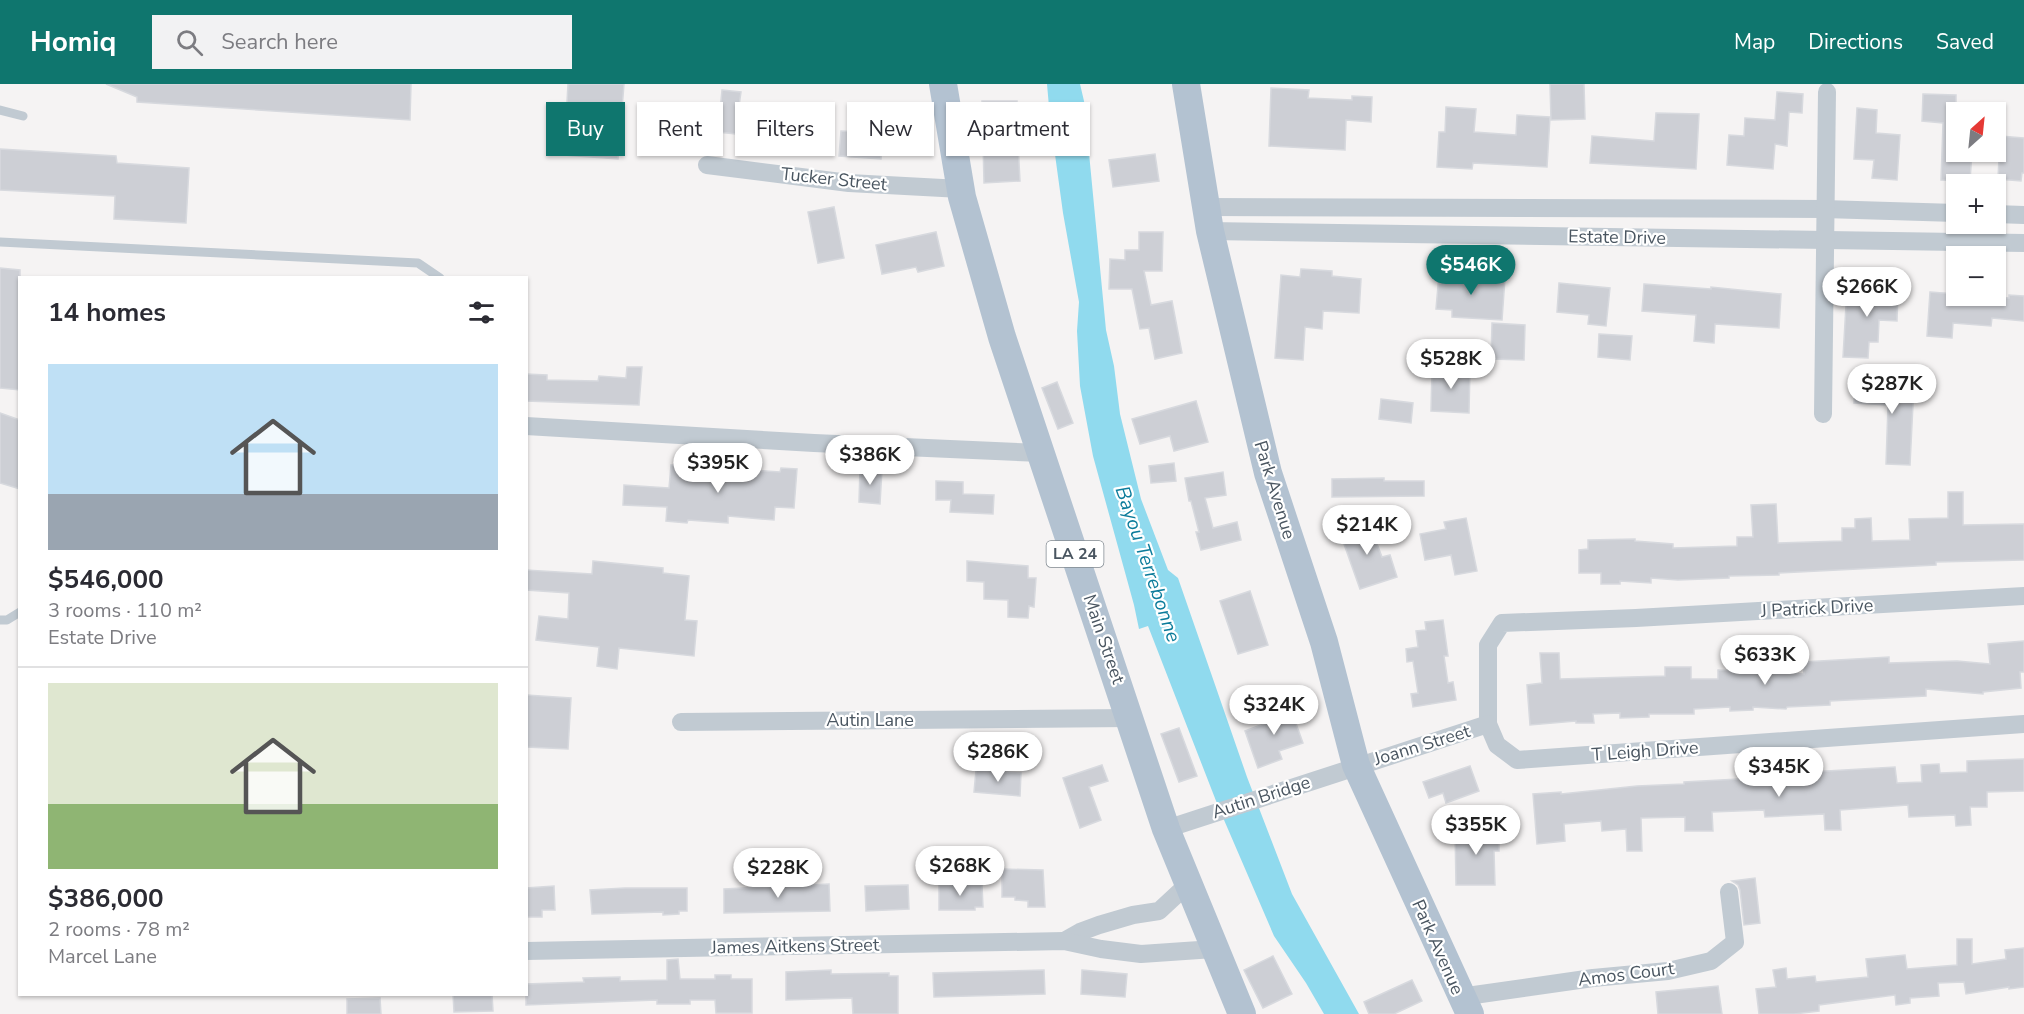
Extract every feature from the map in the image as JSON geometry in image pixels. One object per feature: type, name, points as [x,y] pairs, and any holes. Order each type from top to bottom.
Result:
[{"type":"main road","name":"Main Street","points":[[943,84],[961,189],[1002,337],[1166,829],[1187,885],[1242,1014]]},
{"type":"main road","name":"Park Avenue","points":[[1186,84],[1208,219],[1268,473],[1324,642],[1356,765],[1465,1005]]},
{"type":"street","points":[[1822,414],[1827,92]]},
{"type":"street","name":"Tucker Street","points":[[707,165],[849,183],[961,189]]},
{"type":"street","name":"Estate Drive","points":[[1208,219],[1824,209],[1946,213]]},
{"type":"street","points":[[2006,214],[2024,215]]},
{"type":"street","name":"Estate Drive","points":[[1208,219],[1826,240],[2024,243]]},
{"type":"street","points":[[528,426],[813,443],[1041,453]]},
{"type":"street","name":"J Patrick Drive","points":[[1488,724],[1488,645],[1502,623],[2024,596]]},
{"type":"street","name":"Autin Lane","points":[[681,722],[1130,718]]},
{"type":"street","name":"Joann Street","points":[[1356,765],[1488,724]]},
{"type":"street","name":"T Leigh Drive","points":[[1488,724],[1497,745],[1517,760],[2024,724]]},
{"type":"street","name":"Autin Bridge","points":[[1166,829],[1356,765]]},
{"type":"street","name":"James Aitkens Street","points":[[1064,942],[1080,932],[1099,925],[1133,915],[1159,911],[1187,885]]},
{"type":"street","name":"Amos Court","points":[[1465,1005],[1593,978],[1668,971],[1711,960],[1736,942],[1729,892]]},
{"type":"street","name":"James Aitkens Street","points":[[528,951],[1064,942],[1141,954],[1214,948]]},
{"type":"lane","points":[[0,110],[23,116]]},
{"type":"lane","points":[[0,242],[418,263],[437,276]]},
{"type":"lane","points":[[0,620],[7,620],[18,613]]},
{"type":"water","points":[[1047,84],[1080,84],[1084,102],[1049,102]]},
{"type":"water","name":"Bayou Terrebonne","points":[[1055,156],[1089,156],[1106,330],[1114,366],[1120,414],[1141,499],[1168,570],[1178,578],[1247,777],[1292,894],[1359,1014],[1324,1014],[1274,936],[1218,806],[1148,626],[1139,629],[1093,456],[1080,386],[1077,331],[1079,302]]},
{"type":"building","points":[[106,84],[411,84],[410,120],[137,102],[137,97]]},
{"type":"building","points":[[568,84],[624,84],[623,102],[567,102]]},
{"type":"building","points":[[1550,84],[1584,84],[1585,119],[1551,120]]},
{"type":"building","points":[[1271,88],[1309,90],[1308,98],[1352,100],[1352,96],[1372,97],[1371,122],[1346,120],[1345,150],[1269,146]]},
{"type":"building","points":[[722,90],[741,92],[740,102],[735,102],[735,134],[723,133],[723,102],[721,102]]},
{"type":"building","points":[[1777,92],[1803,94],[1802,113],[1789,112],[1787,146],[1775,144],[1773,169],[1727,165],[1729,135],[1744,136],[1745,118],[1775,120]]},
{"type":"building","points":[[1923,94],[1956,95],[1956,102],[1946,102],[1946,162],[1971,162],[1970,174],[1946,174],[1946,180],[1941,180],[1943,123],[1922,121]]},
{"type":"building","points":[[982,101],[1017,101],[1017,102]]},
{"type":"building","points":[[1446,107],[1476,109],[1474,132],[1516,135],[1517,115],[1550,117],[1547,167],[1473,163],[1472,169],[1437,167],[1439,132],[1445,132]]},
{"type":"building","points":[[1857,108],[1877,110],[1876,133],[1900,135],[1897,180],[1872,178],[1874,160],[1854,159]]},
{"type":"building","points":[[1656,113],[1699,114],[1696,169],[1590,163],[1592,136],[1654,141]]},
{"type":"building","points":[[841,131],[847,131],[847,156],[881,156],[881,159],[839,156]]},
{"type":"building","points":[[2006,136],[2024,138],[2024,173],[2022,173],[2021,181],[2006,180],[2006,174],[1998,174],[1999,162],[2006,162]]},
{"type":"building","points":[[0,149],[116,156],[117,163],[189,168],[186,223],[114,219],[115,196],[0,190]]},
{"type":"building","points":[[1155,154],[1159,181],[1113,187],[1109,160]]},
{"type":"building","points":[[578,156],[618,156],[618,159]]},
{"type":"building","points":[[983,156],[1019,156],[1020,181],[984,183]]},
{"type":"building","points":[[834,207],[844,258],[818,263],[808,212]]},
{"type":"building","points":[[936,232],[944,266],[918,272],[916,267],[882,274],[876,245]]},
{"type":"building","points":[[1139,232],[1163,232],[1162,271],[1144,271],[1151,305],[1172,301],[1182,353],[1155,359],[1149,328],[1140,329],[1132,289],[1109,289],[1110,259],[1125,260],[1125,250],[1139,250]]},
{"type":"building","points":[[0,268],[20,270],[20,276],[18,276],[18,390],[0,388]]},
{"type":"building","points":[[1301,269],[1332,271],[1332,276],[1361,279],[1359,313],[1323,311],[1322,329],[1305,327],[1303,360],[1275,358],[1281,275],[1300,277]]},
{"type":"building","points":[[1439,274],[1505,278],[1502,320],[1452,317],[1452,310],[1436,309]]},
{"type":"building","points":[[1559,283],[1610,288],[1606,326],[1588,324],[1589,315],[1557,312]]},
{"type":"building","points":[[1644,284],[1711,289],[1711,287],[1781,294],[1779,328],[1715,324],[1714,343],[1694,341],[1696,315],[1642,311]]},
{"type":"building","points":[[1847,288],[1898,291],[1897,321],[1879,320],[1878,342],[1869,342],[1868,358],[1843,357]]},
{"type":"building","points":[[1930,292],[1946,293],[1946,306],[2006,306],[2006,298],[2009,298],[2009,295],[2024,296],[2024,321],[1992,318],[1991,326],[1953,323],[1952,338],[1927,336]]},
{"type":"building","points":[[1492,323],[1525,325],[1524,360],[1491,359]]},
{"type":"building","points":[[1599,334],[1632,336],[1630,360],[1598,357]]},
{"type":"building","points":[[627,367],[642,367],[639,405],[528,401],[528,374],[547,375],[547,380],[598,381],[599,376],[626,378]]},
{"type":"building","points":[[1432,368],[1470,369],[1469,413],[1431,411]]},
{"type":"building","points":[[1855,381],[1914,384],[1910,465],[1886,464],[1888,405],[1854,403]]},
{"type":"building","points":[[1057,382],[1073,423],[1058,429],[1042,388]]},
{"type":"building","points":[[1381,399],[1413,403],[1411,423],[1379,419]]},
{"type":"building","points":[[1196,401],[1208,442],[1174,451],[1170,436],[1140,444],[1132,419]]},
{"type":"building","points":[[0,413],[18,419],[18,488],[0,483]]},
{"type":"building","points":[[1174,463],[1176,481],[1151,483],[1149,466]]},
{"type":"building","points":[[671,465],[780,472],[781,468],[797,469],[794,508],[775,507],[774,520],[728,516],[728,523],[688,520],[687,523],[666,521],[667,507],[623,505],[624,485],[669,488]]},
{"type":"building","points":[[860,468],[882,469],[880,504],[859,502]]},
{"type":"building","points":[[1223,472],[1226,495],[1205,498],[1213,528],[1237,522],[1241,540],[1201,550],[1196,532],[1199,532],[1191,501],[1189,501],[1185,478]]},
{"type":"building","points":[[1384,478],[1384,481],[1424,481],[1424,496],[1332,497],[1332,479]]},
{"type":"building","points":[[936,481],[963,482],[963,494],[994,495],[993,514],[950,512],[951,500],[936,500]]},
{"type":"building","points":[[1948,492],[1963,492],[1963,525],[2024,524],[2024,560],[1936,562],[1936,565],[1729,576],[1729,578],[1678,580],[1651,578],[1651,583],[1620,581],[1620,584],[1601,584],[1601,573],[1579,573],[1579,550],[1588,549],[1588,540],[1635,539],[1635,541],[1673,544],[1673,548],[1737,546],[1737,537],[1753,537],[1751,505],[1776,504],[1778,543],[1842,541],[1842,528],[1855,528],[1855,519],[1871,518],[1872,541],[1910,540],[1909,519],[1948,518]]},
{"type":"building","points":[[1466,518],[1477,571],[1455,575],[1451,555],[1425,560],[1420,534],[1446,529],[1444,522]]},
{"type":"building","points":[[1368,520],[1382,557],[1390,555],[1397,577],[1360,589],[1339,530]]},
{"type":"building","points":[[593,561],[663,568],[663,573],[689,576],[685,620],[697,621],[694,656],[619,648],[617,669],[597,666],[599,647],[536,640],[539,616],[568,619],[569,593],[528,590],[528,570],[592,574]]},
{"type":"building","points":[[967,561],[1028,566],[1028,578],[1036,578],[1034,607],[1029,606],[1028,618],[1008,617],[1008,600],[984,599],[984,582],[967,581]]},
{"type":"building","points":[[1250,591],[1268,645],[1238,654],[1220,601]]},
{"type":"building","points":[[1443,620],[1448,656],[1444,656],[1448,683],[1453,682],[1456,700],[1413,707],[1411,694],[1418,693],[1413,661],[1407,662],[1406,649],[1418,647],[1416,631],[1426,630],[1425,622]]},
{"type":"building","points":[[2024,641],[2024,672],[2020,672],[2021,688],[1983,692],[1983,694],[1926,689],[1926,696],[1830,701],[1830,705],[1787,707],[1786,709],[1753,707],[1753,710],[1730,711],[1730,707],[1694,709],[1694,714],[1649,714],[1649,717],[1620,718],[1620,713],[1593,714],[1594,723],[1576,723],[1576,721],[1530,725],[1527,685],[1542,683],[1540,653],[1559,653],[1560,679],[1665,676],[1665,667],[1691,667],[1691,679],[1718,679],[1718,670],[1804,674],[1803,662],[1889,657],[1889,663],[1957,661],[1990,664],[1988,644]]},
{"type":"building","points":[[528,695],[571,698],[568,749],[528,747]]},
{"type":"building","points":[[1289,704],[1303,743],[1279,751],[1282,759],[1258,768],[1245,731],[1266,723],[1263,713]]},
{"type":"building","points":[[1179,728],[1197,776],[1179,782],[1161,734]]},
{"type":"building","points":[[2024,759],[2024,791],[1987,792],[1987,807],[1970,807],[1971,825],[1956,826],[1955,815],[1909,817],[1908,805],[1840,810],[1841,830],[1825,830],[1824,814],[1765,817],[1764,810],[1712,812],[1713,831],[1685,831],[1685,817],[1641,818],[1642,851],[1627,851],[1626,829],[1602,831],[1601,821],[1564,824],[1565,841],[1537,844],[1533,794],[1561,792],[1561,794],[1637,786],[1684,784],[1684,782],[1810,775],[1810,772],[1895,767],[1897,783],[1922,782],[1921,765],[1939,764],[1940,773],[1967,772],[1967,761]]},
{"type":"building","points":[[1102,765],[1108,781],[1089,787],[1101,820],[1080,828],[1063,778]]},
{"type":"building","points":[[1470,766],[1479,791],[1446,803],[1443,793],[1429,798],[1423,782]]},
{"type":"building","points":[[976,770],[1021,773],[1020,796],[974,792]]},
{"type":"building","points":[[1455,829],[1499,829],[1499,851],[1494,851],[1495,885],[1456,885]]},
{"type":"building","points":[[1002,869],[1043,870],[1045,907],[1028,907],[1028,901],[1015,900],[1015,897],[1002,897]]},
{"type":"building","points":[[1755,878],[1760,923],[1744,925],[1740,890],[1738,885],[1732,881]]},
{"type":"building","points":[[829,884],[830,911],[724,913],[724,889]]},
{"type":"building","points":[[908,885],[909,909],[866,911],[865,886]]},
{"type":"building","points":[[939,885],[982,885],[983,907],[975,907],[975,910],[939,910]]},
{"type":"building","points":[[554,886],[555,910],[542,910],[542,917],[528,917],[528,888]]},
{"type":"building","points":[[687,888],[687,911],[663,915],[663,912],[592,914],[590,890]]},
{"type":"building","points":[[1957,939],[1972,939],[1972,964],[2006,959],[2005,950],[2024,948],[2024,987],[1966,994],[1964,982],[1938,983],[1939,996],[1910,998],[1910,1003],[1896,1005],[1895,995],[1819,1005],[1819,1011],[1759,1014],[1756,989],[1776,987],[1773,970],[1786,968],[1787,979],[1815,976],[1816,982],[1868,977],[1866,959],[1905,955],[1907,969],[1957,965]]},
{"type":"building","points":[[1273,956],[1292,994],[1263,1008],[1244,970]]},
{"type":"building","points":[[678,959],[680,979],[715,979],[715,975],[731,975],[731,979],[752,979],[752,1013],[716,1013],[715,1000],[690,1000],[690,1004],[657,1004],[657,1000],[526,1005],[528,984],[584,982],[583,978],[620,977],[620,981],[667,980],[667,960]]},
{"type":"building","points":[[831,970],[831,974],[889,973],[889,976],[898,976],[898,1014],[853,1014],[852,998],[786,1000],[786,972]]},
{"type":"building","points":[[1044,970],[1045,994],[934,997],[933,973]]},
{"type":"building","points":[[1082,970],[1127,974],[1125,997],[1081,994]]},
{"type":"building","points":[[1412,980],[1422,1001],[1394,1014],[1369,1014],[1364,1002]]},
{"type":"building","points":[[1718,986],[1722,1014],[1658,1014],[1656,992]]},
{"type":"building","points":[[453,996],[492,996],[493,1011],[454,1012]]},
{"type":"building","points":[[380,998],[381,1014],[347,1014],[347,999]]}]
